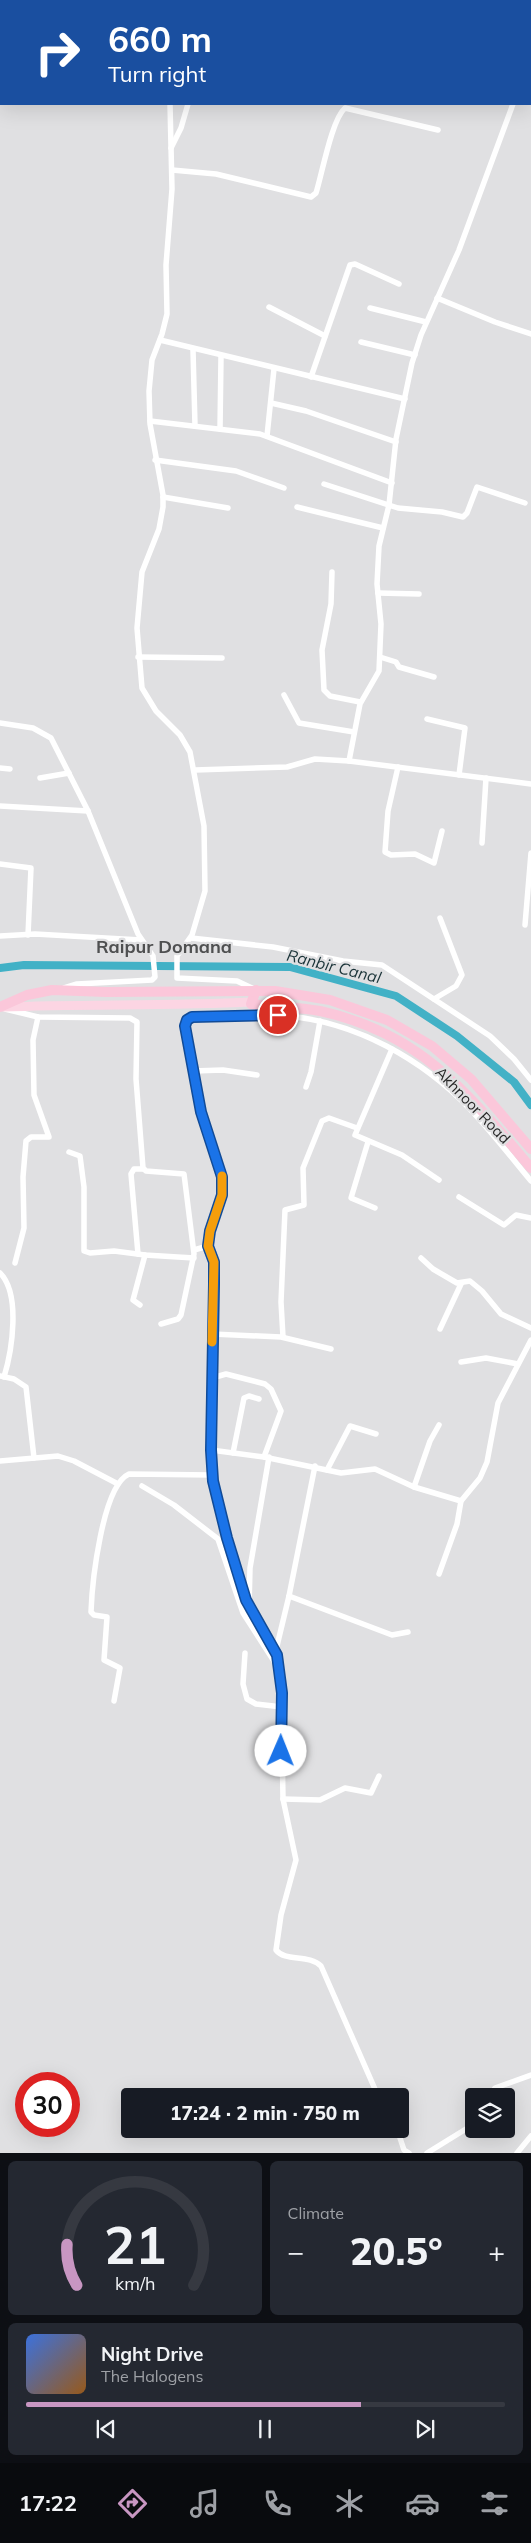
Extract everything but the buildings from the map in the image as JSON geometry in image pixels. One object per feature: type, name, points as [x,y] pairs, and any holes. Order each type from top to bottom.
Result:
[{"type":"highway","name":"Akhnoor Road","points":[[0,1008],[27,995],[60,990],[143,992],[256,990],[299,993],[330,1000],[373,1014],[403,1028],[432,1046],[458,1067],[482,1091],[531,1149]]},
{"type":"highway","points":[[252,1002],[256,990]]},
{"type":"highway","name":"Akhnoor Road","points":[[252,1002],[252,1004],[318,1011],[365,1024],[392,1036],[449,1075],[531,1168]]},
{"type":"main road","points":[[0,1008],[77,1004],[168,1006],[252,1002]]},
{"type":"street","points":[[170,105],[172,170],[166,265],[166,314],[149,374],[150,421],[155,460],[163,497],[162,519],[146,558],[140,586],[137,628],[138,657],[142,688],[147,698],[186,744],[195,770],[204,826],[206,883],[202,906],[191,938],[177,958],[176,976],[180,980],[237,981],[256,990]]},
{"type":"street","points":[[171,149],[181,128],[188,105]]},
{"type":"street","points":[[349,761],[360,702],[377,676],[380,657],[381,624],[378,564],[389,505],[396,442],[415,355],[426,322],[458,250],[513,105]]},
{"type":"street","points":[[172,170],[210,172],[311,197],[316,193],[330,142],[341,112],[345,108],[438,130]]},
{"type":"street","points":[[311,377],[350,265],[355,264],[399,284]]},
{"type":"street","points":[[437,298],[495,322],[531,334]]},
{"type":"street","points":[[269,307],[326,336]]},
{"type":"street","points":[[370,308],[426,322]]},
{"type":"street","points":[[160,340],[194,350],[405,399]]},
{"type":"street","points":[[361,342],[415,355]]},
{"type":"street","points":[[194,350],[195,426]]},
{"type":"street","points":[[220,429],[219,378],[221,356]]},
{"type":"street","points":[[268,436],[274,369]]},
{"type":"street","points":[[271,403],[320,416],[396,442]]},
{"type":"street","points":[[150,421],[268,436],[392,483]]},
{"type":"street","points":[[155,460],[236,471],[284,488]]},
{"type":"street","points":[[324,484],[401,509],[442,512],[463,517],[467,513],[478,486],[526,503]]},
{"type":"street","points":[[163,497],[228,508]]},
{"type":"street","points":[[297,507],[384,528]]},
{"type":"street","points":[[332,572],[331,604],[322,650],[324,690],[330,696],[360,702]]},
{"type":"street","points":[[378,593],[419,594]]},
{"type":"street","points":[[138,657],[222,658]]},
{"type":"street","points":[[380,657],[396,662],[399,667],[434,677]]},
{"type":"street","points":[[284,695],[299,723],[354,732]]},
{"type":"street","points":[[427,719],[465,728],[459,775]]},
{"type":"street","points":[[0,722],[33,728],[51,738],[88,812],[141,940],[154,958],[154,978],[150,981],[77,984],[60,990]]},
{"type":"street","points":[[195,770],[287,767],[315,759],[349,761],[531,784]]},
{"type":"street","points":[[398,767],[388,811],[385,852],[391,855],[415,854],[434,863],[442,831]]},
{"type":"street","points":[[0,768],[10,769]]},
{"type":"street","points":[[40,778],[69,773]]},
{"type":"street","points":[[482,843],[486,778]]},
{"type":"street","points":[[0,806],[88,812]]},
{"type":"street","points":[[526,925],[531,853]]},
{"type":"street","points":[[0,864],[31,868],[28,935]]},
{"type":"street","points":[[434,999],[456,986],[462,975],[440,918]]},
{"type":"street","points":[[0,936],[28,935],[141,940]]},
{"type":"street","points":[[191,938],[273,947],[343,961],[382,965],[490,1036],[514,1059],[531,1080]]},
{"type":"street","points":[[0,1008],[38,1017],[130,1018],[136,1022],[136,1079],[143,1169]]},
{"type":"street","points":[[276,1650],[249,1608],[227,1538],[212,1475],[214,1262],[208,1246],[210,1231],[222,1195],[222,1177],[201,1112],[185,1026],[189,1018],[268,1014],[320,1022],[352,1030],[392,1049],[426,1071],[469,1108],[531,1181]]},
{"type":"street","points":[[15,1263],[24,1228],[23,1177],[26,1141],[31,1137],[49,1137],[34,1095],[33,1040],[38,1017]]},
{"type":"street","points":[[306,1086],[311,1072],[320,1022]]},
{"type":"street","points":[[392,1049],[357,1128],[356,1135],[368,1142],[402,1155],[439,1180]]},
{"type":"street","points":[[193,1071],[223,1070],[257,1075]]},
{"type":"street","points":[[283,1337],[281,1302],[285,1210],[304,1205],[303,1168],[322,1121],[329,1118],[357,1128]]},
{"type":"street","points":[[368,1142],[352,1198],[375,1208]]},
{"type":"street","points":[[69,1152],[78,1154],[81,1163],[84,1188],[84,1251],[90,1253],[110,1250],[142,1255],[194,1258]]},
{"type":"street","points":[[140,1305],[133,1300],[142,1255],[131,1174],[134,1169],[184,1174],[194,1258],[182,1315],[178,1319],[161,1324]]},
{"type":"street","points":[[459,1197],[504,1225],[516,1215],[531,1218]]},
{"type":"street","points":[[194,1250],[208,1246]]},
{"type":"street","points":[[421,1258],[433,1269],[461,1284]]},
{"type":"street","points":[[0,1273],[8,1285],[13,1336],[11,1353],[2,1376],[14,1379],[26,1387],[34,1458]]},
{"type":"street","points":[[440,1329],[461,1284],[470,1281],[482,1291],[502,1314],[531,1328]]},
{"type":"street","points":[[212,1334],[283,1337],[331,1349]]},
{"type":"street","points":[[439,1574],[457,1524],[461,1501],[482,1473],[490,1451],[498,1403],[531,1340]]},
{"type":"street","points":[[461,1362],[486,1358],[518,1364]]},
{"type":"street","points":[[212,1378],[226,1374],[263,1383],[271,1390],[281,1411],[266,1457],[250,1568],[249,1608]]},
{"type":"street","points":[[233,1453],[244,1398],[249,1396],[258,1399]]},
{"type":"street","points":[[414,1487],[430,1441],[439,1424]]},
{"type":"street","points":[[327,1470],[350,1426],[376,1434]]},
{"type":"street","points":[[211,1450],[266,1457],[348,1474],[368,1468],[376,1469],[414,1487],[461,1501]]},
{"type":"street","points":[[0,1462],[34,1458],[66,1458],[118,1484]]},
{"type":"street","points":[[315,1466],[289,1596],[276,1650],[282,1707],[283,1799],[296,1860],[279,1927],[276,1950],[280,1954],[310,1959],[321,1966],[374,2088]]},
{"type":"street","points":[[114,1701],[120,1668],[104,1660],[107,1618],[93,1614],[92,1606],[101,1531],[118,1484],[129,1474],[212,1475]]},
{"type":"street","points":[[142,1486],[174,1505],[218,1539],[243,1613],[279,1670]]},
{"type":"street","points":[[289,1596],[392,1635],[408,1632]]},
{"type":"street","points":[[245,1653],[243,1684],[247,1699],[256,1704],[282,1707]]},
{"type":"street","points":[[283,1799],[320,1800],[345,1788],[371,1793],[380,1776]]},
{"type":"street","points":[[495,2088],[531,2075]]},
{"type":"street","points":[[427,2153],[465,2130]]},
{"type":"street","points":[[517,2153],[531,2136]]},
{"type":"street","points":[[400,2138],[404,2150],[409,2153]]},
{"type":"waterway","name":"Ranbir Canal","points":[[0,968],[24,965],[290,967],[396,996],[457,1036],[514,1082],[531,1105]]},
{"type":"slow traffic","points":[[212,1342],[214,1262],[208,1246],[210,1231],[222,1195],[222,1176]]},
{"type":"district","name":"Raipur Domana","points":[[164,946]]},
{"type":"route","points":[[278,1015],[192,1017],[187,1020],[185,1026],[197,1096],[207,1132],[219,1163],[223,1184],[222,1195],[210,1231],[208,1246],[214,1262],[211,1466],[215,1494],[246,1600],[254,1617],[276,1650],[282,1693],[281,1751]]}]
